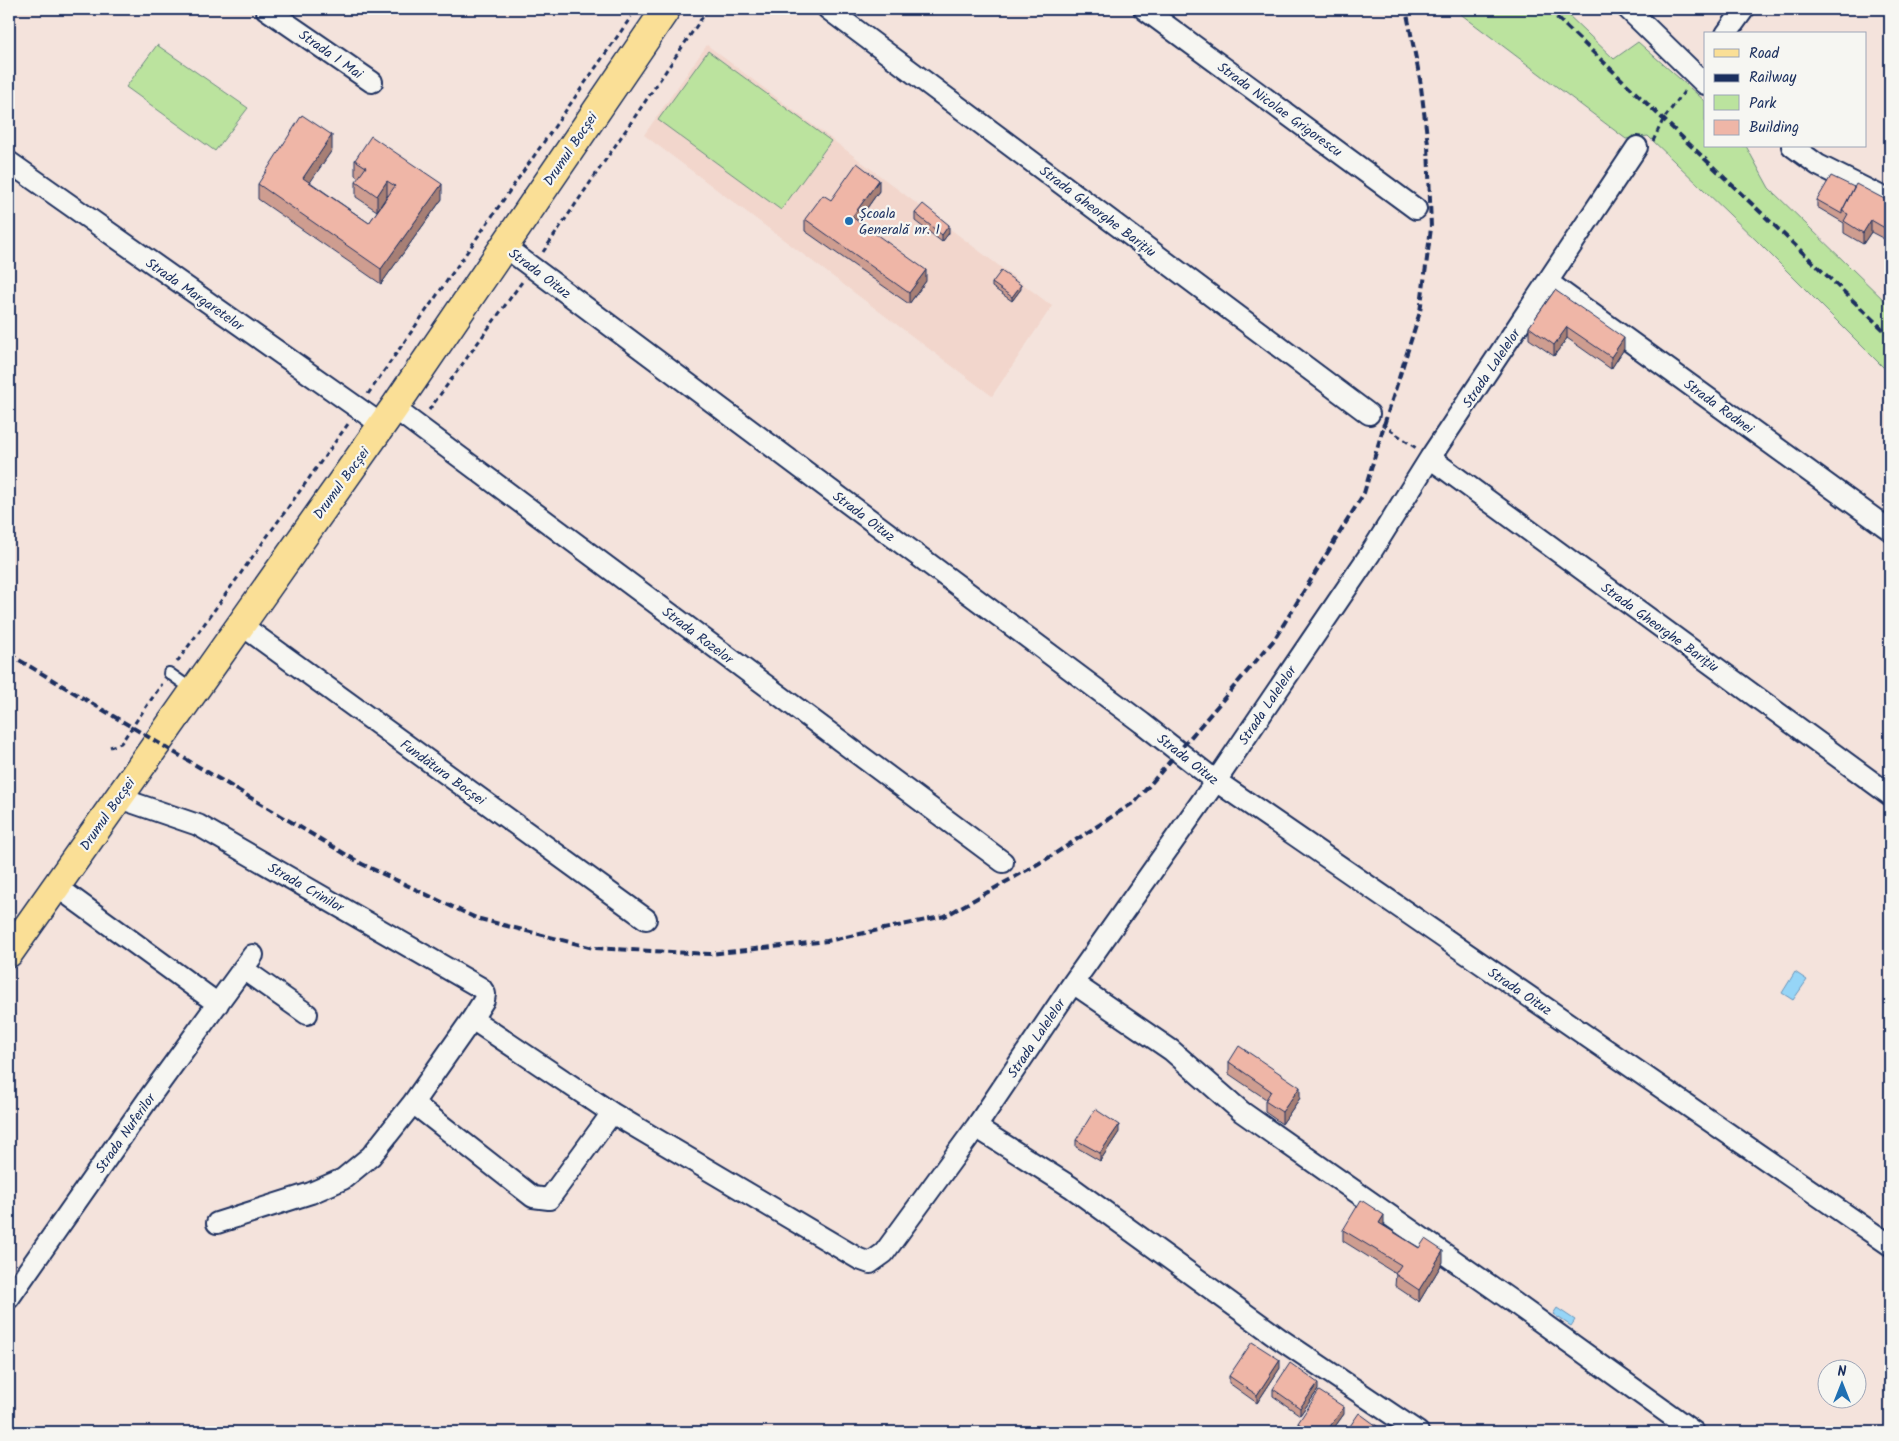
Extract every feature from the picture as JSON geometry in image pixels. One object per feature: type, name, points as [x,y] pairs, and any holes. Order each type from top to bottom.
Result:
[{"type":"main road","name":"Drumul Bocșei","points":[[9,953],[388,417],[666,9]]},
{"type":"street","name":"Strada 1 Mai","points":[[266,9],[372,82]]},
{"type":"street","name":"Strada Gheorghe Barițiu","points":[[828,9],[1369,414]]},
{"type":"street","name":"Strada Nicolae Grigorescu","points":[[1144,9],[1416,209]]},
{"type":"street","points":[[1628,9],[1703,76]]},
{"type":"street","points":[[1727,32],[1744,9]]},
{"type":"street","name":"Strada Lalelelor","points":[[612,1113],[859,1259],[870,1263],[884,1253],[976,1128],[1073,983],[1216,781],[1370,554],[1430,458],[1637,148]]},
{"type":"street","points":[[1795,148],[1818,165],[1890,201]]},
{"type":"street","name":"Strada Margaretelor","points":[[9,162],[388,417]]},
{"type":"street","name":"Strada Oituz","points":[[505,246],[1216,781],[1890,1245]]},
{"type":"street","name":"Strada Rodnei","points":[[1548,282],[1890,530]]},
{"type":"street","name":"Strada Rozelor","points":[[388,417],[418,426],[1003,862]]},
{"type":"street","name":"Strada Gheorghe Barițiu","points":[[1430,458],[1890,795]]},
{"type":"street","name":"Fundătura Bocșei","points":[[240,624],[646,920]]},
{"type":"street","name":"Strada Crinilor","points":[[119,798],[198,825],[481,988],[485,994],[484,1000],[472,1019]]},
{"type":"street","points":[[56,886],[218,1004]]},
{"type":"street","name":"Strada Nuferilor","points":[[9,1298],[151,1095],[248,962],[307,1014]]},
{"type":"street","points":[[1073,983],[1171,1050],[1242,1112],[1509,1299],[1694,1432]]},
{"type":"street","points":[[217,1223],[311,1192],[342,1179],[372,1156],[413,1103],[472,1019],[612,1113],[549,1199],[533,1197],[413,1103]]},
{"type":"street","points":[[976,1128],[1071,1187],[1280,1339],[1418,1432]]},
{"type":"lane","points":[[169,673],[194,690]]},
{"type":"path","points":[[418,426],[532,267],[708,9]]},
{"type":"path","points":[[382,374],[631,16]]},
{"type":"path","points":[[1637,148],[1647,154],[1663,120],[1703,76]]},
{"type":"path","points":[[1369,414],[1430,458]]},
{"type":"path","points":[[110,747],[121,743],[348,422]]},
{"type":"shaded area","name":"Școala Generală nr. 1","points":[[707,45],[1052,306],[992,396],[644,135]]},
{"type":"green space","points":[[1454,9],[1562,9],[1614,59],[1638,42],[1704,100],[1704,148],[1747,148],[1769,188],[1890,306],[1890,374],[1757,241],[1648,136],[1626,139]]},
{"type":"green space","points":[[157,45],[248,108],[215,151],[126,87]]},
{"type":"green space","points":[[708,51],[831,141],[781,210],[658,120]]},
{"type":"water","points":[[1795,972],[1807,980],[1793,1000],[1782,993]]},
{"type":"water","points":[[1557,1308],[1575,1320],[1571,1326],[1553,1314]]},
{"type":"building","points":[[302,115],[332,135],[303,178],[369,223],[395,186],[387,181],[377,196],[356,181],[366,167],[355,160],[371,136],[442,184],[381,269],[258,184]]},
{"type":"building","points":[[857,163],[879,180],[852,217],[926,270],[909,293],[805,219],[823,195],[831,200]]},
{"type":"building","points":[[1831,176],[1854,187],[1842,214],[1817,200]]},
{"type":"building","points":[[1856,184],[1890,202],[1890,231],[1871,220],[1863,233],[1844,221],[1848,214],[1842,211]]},
{"type":"building","points":[[923,204],[949,225],[942,235],[915,213]]},
{"type":"building","points":[[1001,271],[1021,285],[1012,297],[992,283]]},
{"type":"building","points":[[1555,290],[1624,338],[1611,357],[1567,327],[1554,345],[1529,327]]},
{"type":"building","points":[[1239,1046],[1300,1087],[1282,1112],[1265,1101],[1271,1091],[1229,1062]]},
{"type":"building","points":[[1095,1109],[1119,1125],[1100,1153],[1076,1140]]},
{"type":"building","points":[[1361,1200],[1384,1215],[1379,1223],[1419,1248],[1425,1239],[1443,1251],[1419,1290],[1395,1274],[1401,1265],[1343,1230]]},
{"type":"building","points":[[1252,1342],[1280,1360],[1257,1395],[1229,1376]]},
{"type":"building","points":[[1290,1363],[1318,1383],[1300,1408],[1273,1389]]},
{"type":"building","points":[[1319,1391],[1344,1407],[1326,1432],[1311,1432],[1298,1423]]},
{"type":"building","points":[[1359,1413],[1381,1429],[1379,1432],[1346,1432]]},
{"type":"railway","points":[[9,654],[362,864],[476,918],[593,948],[710,954],[827,941],[945,916],[1045,860],[1136,801],[1274,640],[1364,493],[1420,312],[1431,228],[1428,144],[1420,79],[1406,9]]},
{"type":"railway","points":[[1548,9],[1890,336]]},
{"type":"place","name":"Școala Generală nr. 1","points":[[849,221]]}]
